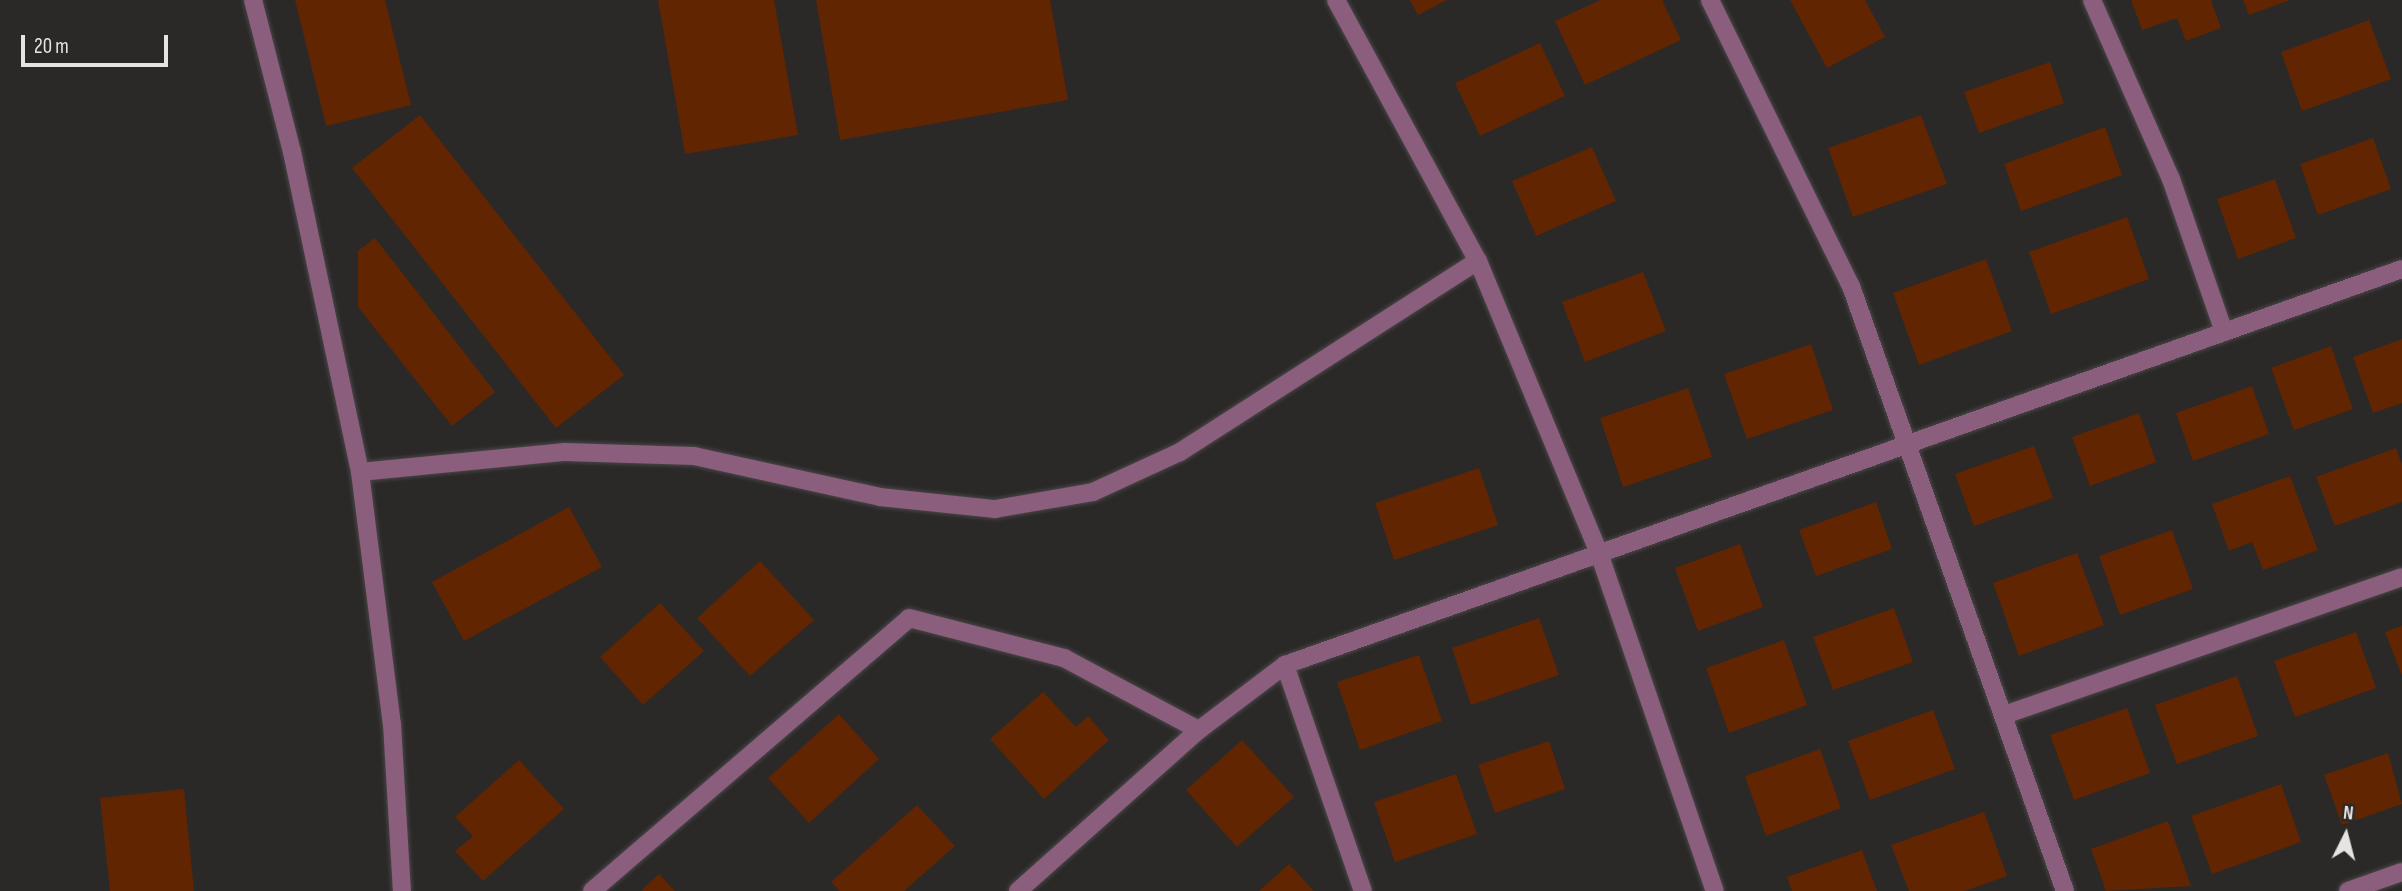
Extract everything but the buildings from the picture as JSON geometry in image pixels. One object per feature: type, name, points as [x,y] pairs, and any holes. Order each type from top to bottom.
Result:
[{"type":"street","points":[[253,0],[292,152],[360,472],[392,724],[402,891]]},
{"type":"street","points":[[1336,0],[1479,261],[1599,553],[1715,891]]},
{"type":"street","points":[[1710,0],[1851,286],[1909,443],[2065,891]]},
{"type":"street","points":[[2092,0],[2171,180],[2224,332]]},
{"type":"street","points":[[360,472],[565,452],[694,456],[880,497],[995,509],[1093,492],[1180,452],[1479,261]]},
{"type":"street","points":[[1018,891],[1199,730],[1285,664],[2402,269]]},
{"type":"street","points":[[2004,715],[2402,577]]},
{"type":"street","points":[[592,891],[909,618],[1064,658],[1199,730]]},
{"type":"street","points":[[1285,664],[1363,891]]},
{"type":"street","points":[[2348,891],[2402,872]]}]
